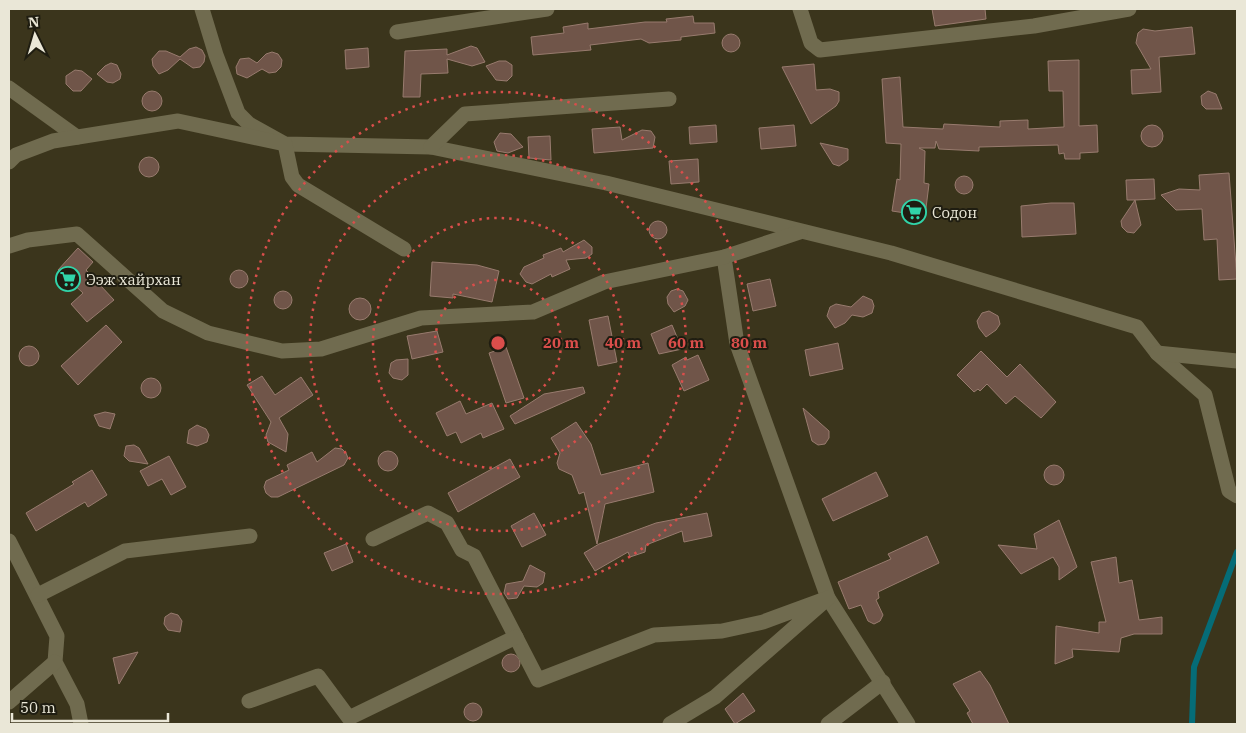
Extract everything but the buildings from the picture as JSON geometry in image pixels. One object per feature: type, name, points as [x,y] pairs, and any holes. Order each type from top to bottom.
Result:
[{"type":"street","points":[[202,9],[216,55],[238,112],[249,124],[285,144],[292,178],[298,185],[404,250]]},
{"type":"street","points":[[397,32],[547,9]]},
{"type":"street","points":[[800,9],[811,43],[820,50],[1034,26],[1129,9]]},
{"type":"street","points":[[9,88],[77,137]]},
{"type":"street","points":[[431,147],[465,114],[669,99]]},
{"type":"street","points":[[9,162],[16,155],[53,141],[178,121],[285,144],[431,147],[606,183],[891,254],[1137,327],[1157,353],[1205,395],[1233,493]]},
{"type":"street","points":[[9,246],[28,240],[77,234],[163,311],[208,333],[282,350],[320,349],[421,318],[533,312],[604,282],[724,257],[801,232]]},
{"type":"street","points":[[724,257],[737,344],[828,598],[908,724]]},
{"type":"street","points":[[1157,353],[1237,361]]},
{"type":"street","points":[[373,539],[428,513],[447,523],[462,550],[474,556],[538,680],[654,635],[722,631],[764,622],[828,598]]},
{"type":"street","points":[[38,595],[125,552],[250,536]]},
{"type":"street","points":[[9,541],[58,636],[55,662],[77,704],[80,724]]},
{"type":"street","points":[[670,724],[715,697],[828,598]]},
{"type":"street","points":[[249,701],[318,676],[349,718],[516,637]]},
{"type":"street","points":[[9,702],[55,662]]},
{"type":"street","points":[[828,724],[883,682]]},
{"type":"waterway","points":[[1192,724],[1194,667],[1237,552]]},
{"type":"place","name":"Содон","points":[[914,212]]},
{"type":"place","name":"Ээж хайрхан","points":[[68,279]]}]
